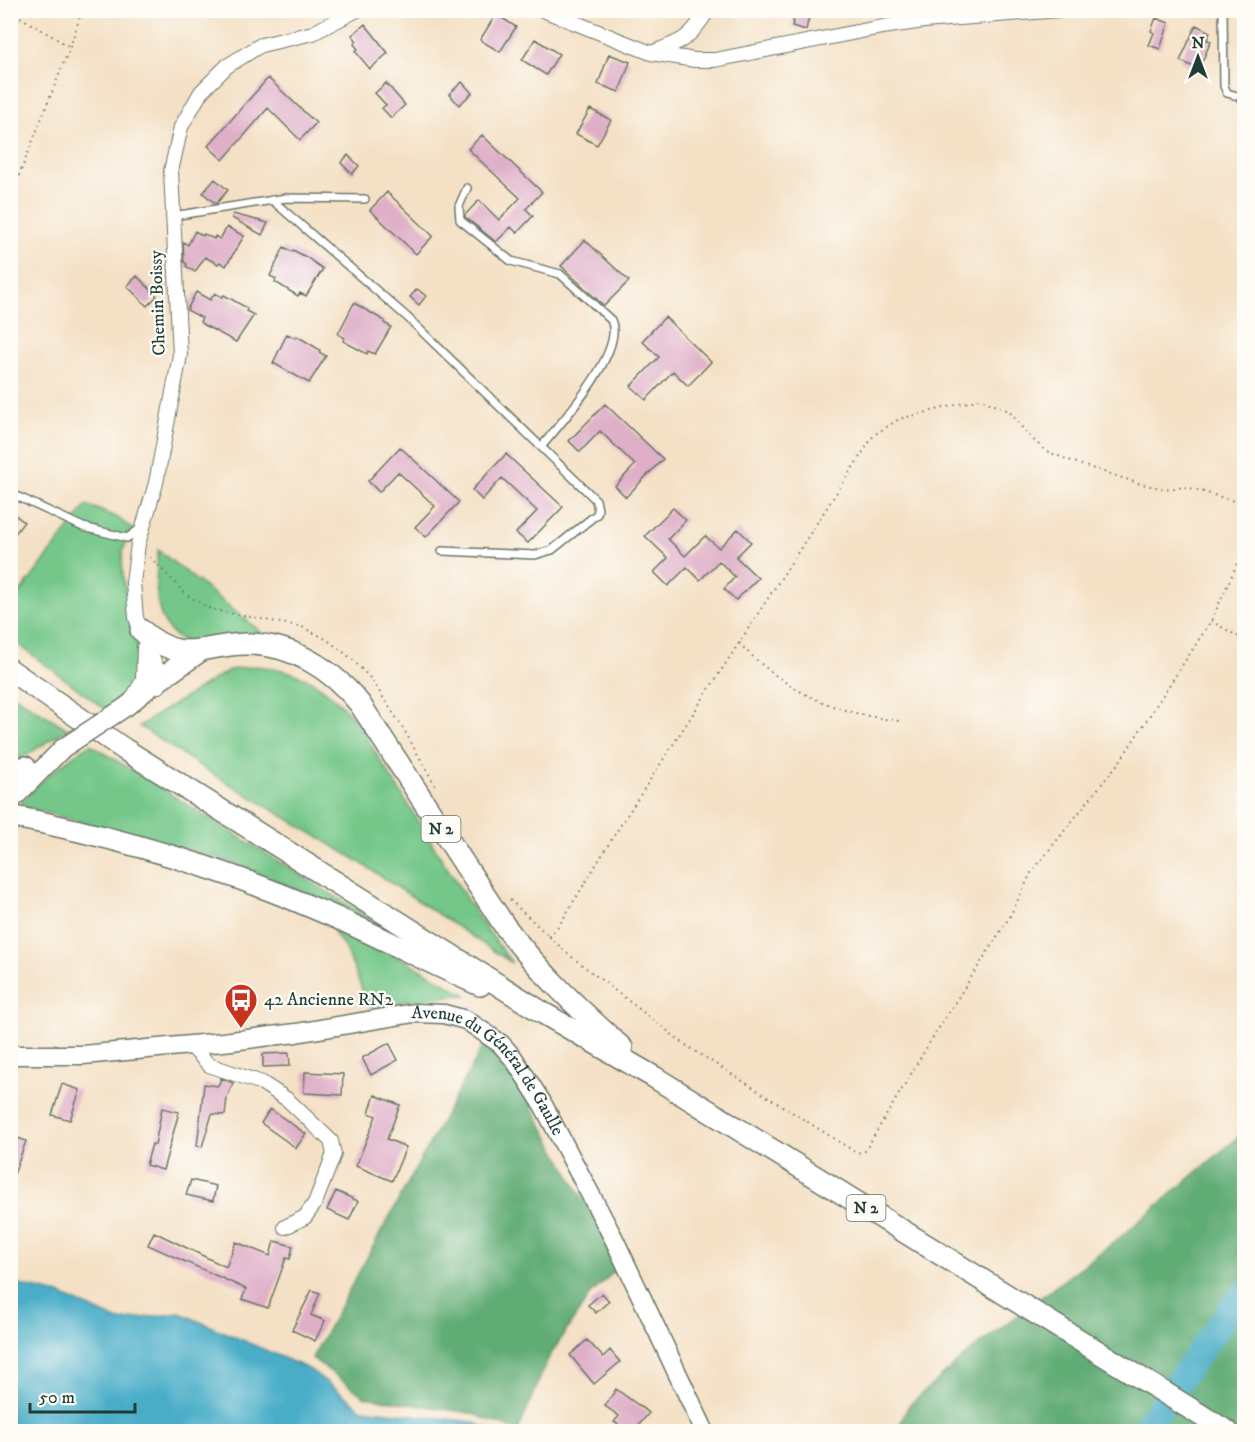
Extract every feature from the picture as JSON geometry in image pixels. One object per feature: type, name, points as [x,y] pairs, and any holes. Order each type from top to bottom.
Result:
[{"type":"main road","points":[[141,630],[155,642],[167,647],[184,652],[201,651]]},
{"type":"main road","name":"N 2","points":[[10,783],[18,771],[63,748],[127,706],[201,651],[226,645],[248,644],[271,647],[300,655],[329,672],[360,704],[525,953],[561,992],[654,1077]]},
{"type":"main road","name":"N 2","points":[[10,670],[142,761],[543,1012],[654,1077],[1221,1427]]},
{"type":"main road","name":"N 2","points":[[10,802],[63,748]]},
{"type":"main road","points":[[10,807],[20,818]]},
{"type":"main road","name":"N 2","points":[[20,818],[130,844],[228,874],[331,915],[448,971],[543,1012]]},
{"type":"main road","name":"Avenue du Général de Gaulle","points":[[10,1055],[82,1055],[191,1046],[296,1033],[414,1013],[444,1014],[466,1020],[501,1044],[514,1059],[541,1101],[614,1239],[705,1431]]},
{"type":"street","name":"Chemin Boissy","points":[[159,680],[156,666],[136,618],[133,583],[138,544],[156,483],[180,355],[171,171],[181,127],[201,92],[227,66],[261,45],[313,33],[357,10]]},
{"type":"street","points":[[543,10],[651,53],[695,60],[715,60],[882,27],[922,16],[1059,10]]},
{"type":"street","points":[[651,53],[686,38],[695,31],[708,10]]},
{"type":"street","points":[[127,706],[143,680],[145,651],[141,630]]},
{"type":"street","points":[[191,1046],[209,1065],[262,1083],[288,1100],[331,1142],[334,1154],[315,1203],[305,1217],[285,1227]]},
{"type":"lane","points":[[1223,10],[1224,86],[1227,93],[1245,98]]},
{"type":"lane","points":[[467,188],[459,206],[460,220],[511,261],[560,274],[613,324],[615,330],[612,343],[585,394],[541,447]]},
{"type":"lane","points":[[173,216],[286,198],[365,199]]},
{"type":"lane","points":[[272,200],[407,317],[596,500],[597,514],[552,550],[545,553],[535,555],[442,551]]},
{"type":"lane","points":[[10,493],[83,527],[127,538],[143,526]]},
{"type":"path","points":[[10,198],[15,191],[82,10]]},
{"type":"path","points":[[10,11],[70,47]]},
{"type":"path","points":[[10,188],[15,191]]},
{"type":"path","points":[[1245,504],[1187,487],[1166,489],[1141,484],[1079,464],[1046,450],[1028,435],[1009,411],[980,399],[899,419],[874,435],[560,924],[549,936],[568,954],[687,1046],[857,1153],[865,1151],[933,1037],[1009,918],[1031,873],[1120,761],[1211,621],[1245,549]]},
{"type":"path","points":[[1211,621],[1245,640]]},
{"type":"path","points":[[739,642],[755,660],[784,683],[821,703],[865,717],[900,722]]},
{"type":"green space","points":[[87,505],[118,518],[136,532],[124,547],[122,559],[125,591],[144,671],[113,715],[11,639],[10,606]]},
{"type":"green space","points":[[158,550],[261,632],[207,642],[186,641],[178,638],[169,630],[159,609],[156,585]]},
{"type":"green space","points":[[256,666],[287,671],[300,676],[323,689],[345,708],[356,721],[479,919],[512,963],[358,861],[208,771],[139,726],[229,670]]},
{"type":"green space","points":[[11,694],[68,729],[11,765]]},
{"type":"green space","points":[[90,744],[408,942],[264,875],[223,859],[23,807],[22,802],[38,786]]},
{"type":"green space","points":[[333,930],[405,960],[466,995],[369,1007],[347,952]]},
{"type":"green space","points":[[484,1044],[519,1084],[593,1217],[618,1267],[589,1296],[549,1357],[518,1431],[470,1413],[365,1397],[312,1358]]},
{"type":"green space","points":[[1244,1132],[1244,1431],[896,1432],[909,1405],[973,1349],[1118,1239]]},
{"type":"water","points":[[11,1283],[59,1294],[119,1321],[180,1313],[309,1369],[362,1409],[472,1422],[494,1431],[11,1431]]},
{"type":"building","points":[[796,10],[810,13],[806,30],[792,26]]},
{"type":"building","points":[[496,14],[516,27],[500,52],[480,40]]},
{"type":"building","points":[[1156,18],[1169,23],[1160,49],[1149,45],[1154,33],[1151,31]]},
{"type":"building","points":[[365,24],[388,53],[370,69],[355,51],[358,49],[354,44],[357,41],[352,35]]},
{"type":"building","points":[[1196,25],[1210,32],[1207,40],[1211,41],[1199,69],[1180,61]]},
{"type":"building","points":[[535,39],[559,54],[546,75],[522,60]]},
{"type":"building","points":[[609,54],[630,62],[619,92],[598,84]]},
{"type":"building","points":[[268,78],[316,123],[300,140],[268,108],[223,160],[208,146]]},
{"type":"building","points":[[462,82],[472,93],[459,105],[449,94]]},
{"type":"building","points":[[386,83],[405,105],[391,118],[382,108],[386,105],[375,93]]},
{"type":"building","points":[[590,109],[611,120],[597,145],[576,134]]},
{"type":"building","points":[[482,135],[542,192],[526,209],[533,216],[517,233],[511,227],[496,242],[465,215],[479,200],[499,220],[520,198],[468,149]]},
{"type":"building","points":[[348,155],[359,166],[352,174],[341,163]]},
{"type":"building","points":[[215,179],[228,190],[216,204],[203,193]]},
{"type":"building","points":[[387,192],[433,236],[416,254],[370,210]]},
{"type":"building","points":[[233,214],[268,223],[262,235],[232,218]]},
{"type":"building","points":[[227,227],[244,236],[226,266],[205,257],[195,272],[186,266],[183,242],[188,245],[195,231],[203,236],[204,234],[220,239]]},
{"type":"building","points":[[585,240],[629,281],[604,306],[561,266]]},
{"type":"building","points":[[284,247],[306,257],[323,269],[306,296],[300,293],[298,296],[275,282],[276,279],[270,276]]},
{"type":"building","points":[[137,276],[157,296],[147,306],[127,286]]},
{"type":"building","points":[[417,289],[426,296],[419,305],[410,297]]},
{"type":"building","points":[[196,292],[210,300],[215,293],[222,297],[224,295],[247,308],[246,311],[254,315],[236,342],[206,326],[200,322],[202,318],[187,310]]},
{"type":"building","points":[[354,303],[391,327],[375,354],[368,351],[367,354],[343,341],[345,338],[338,334]]},
{"type":"building","points":[[665,317],[711,362],[688,386],[673,371],[646,400],[631,386],[659,357],[642,341]]},
{"type":"building","points":[[287,334],[302,339],[326,356],[309,383],[273,363]]},
{"type":"building","points":[[605,404],[663,459],[626,497],[615,486],[635,465],[600,431],[580,452],[569,441]]},
{"type":"building","points":[[400,447],[459,502],[426,537],[415,527],[435,506],[398,472],[379,492],[368,481]]},
{"type":"building","points":[[506,454],[563,507],[528,543],[516,533],[537,511],[502,478],[482,500],[472,490]]},
{"type":"building","points":[[673,508],[686,520],[668,539],[685,556],[705,536],[719,548],[738,529],[751,542],[736,557],[758,578],[736,600],[724,589],[735,577],[719,561],[700,580],[687,567],[668,586],[654,572],[668,558],[645,536]]},
{"type":"building","points":[[10,511],[24,522],[10,540]]},
{"type":"building","points":[[389,1043],[398,1060],[371,1075],[362,1058]]},
{"type":"building","points":[[289,1053],[290,1066],[263,1067],[263,1054]]},
{"type":"building","points":[[305,1072],[343,1074],[342,1095],[304,1093]]},
{"type":"building","points":[[221,1078],[233,1083],[227,1098],[225,1115],[212,1114],[202,1147],[197,1146],[204,1084],[218,1086]]},
{"type":"building","points":[[62,1084],[80,1090],[70,1120],[52,1115]]},
{"type":"building","points":[[375,1095],[400,1105],[387,1139],[406,1147],[392,1181],[356,1166],[376,1116],[369,1113]]},
{"type":"building","points":[[162,1108],[179,1112],[163,1170],[146,1165],[152,1144],[155,1145]]},
{"type":"building","points":[[270,1109],[306,1134],[296,1148],[261,1123]]},
{"type":"building","points":[[10,1135],[26,1141],[12,1180],[10,1180]]},
{"type":"building","points":[[191,1180],[216,1186],[213,1201],[186,1195]]},
{"type":"building","points":[[336,1191],[358,1201],[349,1220],[327,1210]]},
{"type":"building","points":[[154,1232],[226,1267],[236,1242],[270,1256],[274,1241],[293,1246],[290,1259],[286,1258],[268,1308],[242,1299],[246,1289],[148,1245]]},
{"type":"building","points":[[312,1290],[320,1293],[311,1315],[325,1321],[315,1341],[292,1330]]},
{"type":"building","points":[[602,1293],[609,1301],[596,1313],[588,1305]]},
{"type":"building","points":[[587,1340],[603,1357],[610,1350],[620,1362],[594,1384],[570,1355]]},
{"type":"building","points":[[616,1389],[649,1413],[634,1431],[628,1431],[614,1422],[619,1416],[605,1406]]},
{"type":"waterway","points":[[1142,1432],[1244,1294]]},
{"type":"place","name":"42 Ancienne RN2","points":[[241,1029]]}]
